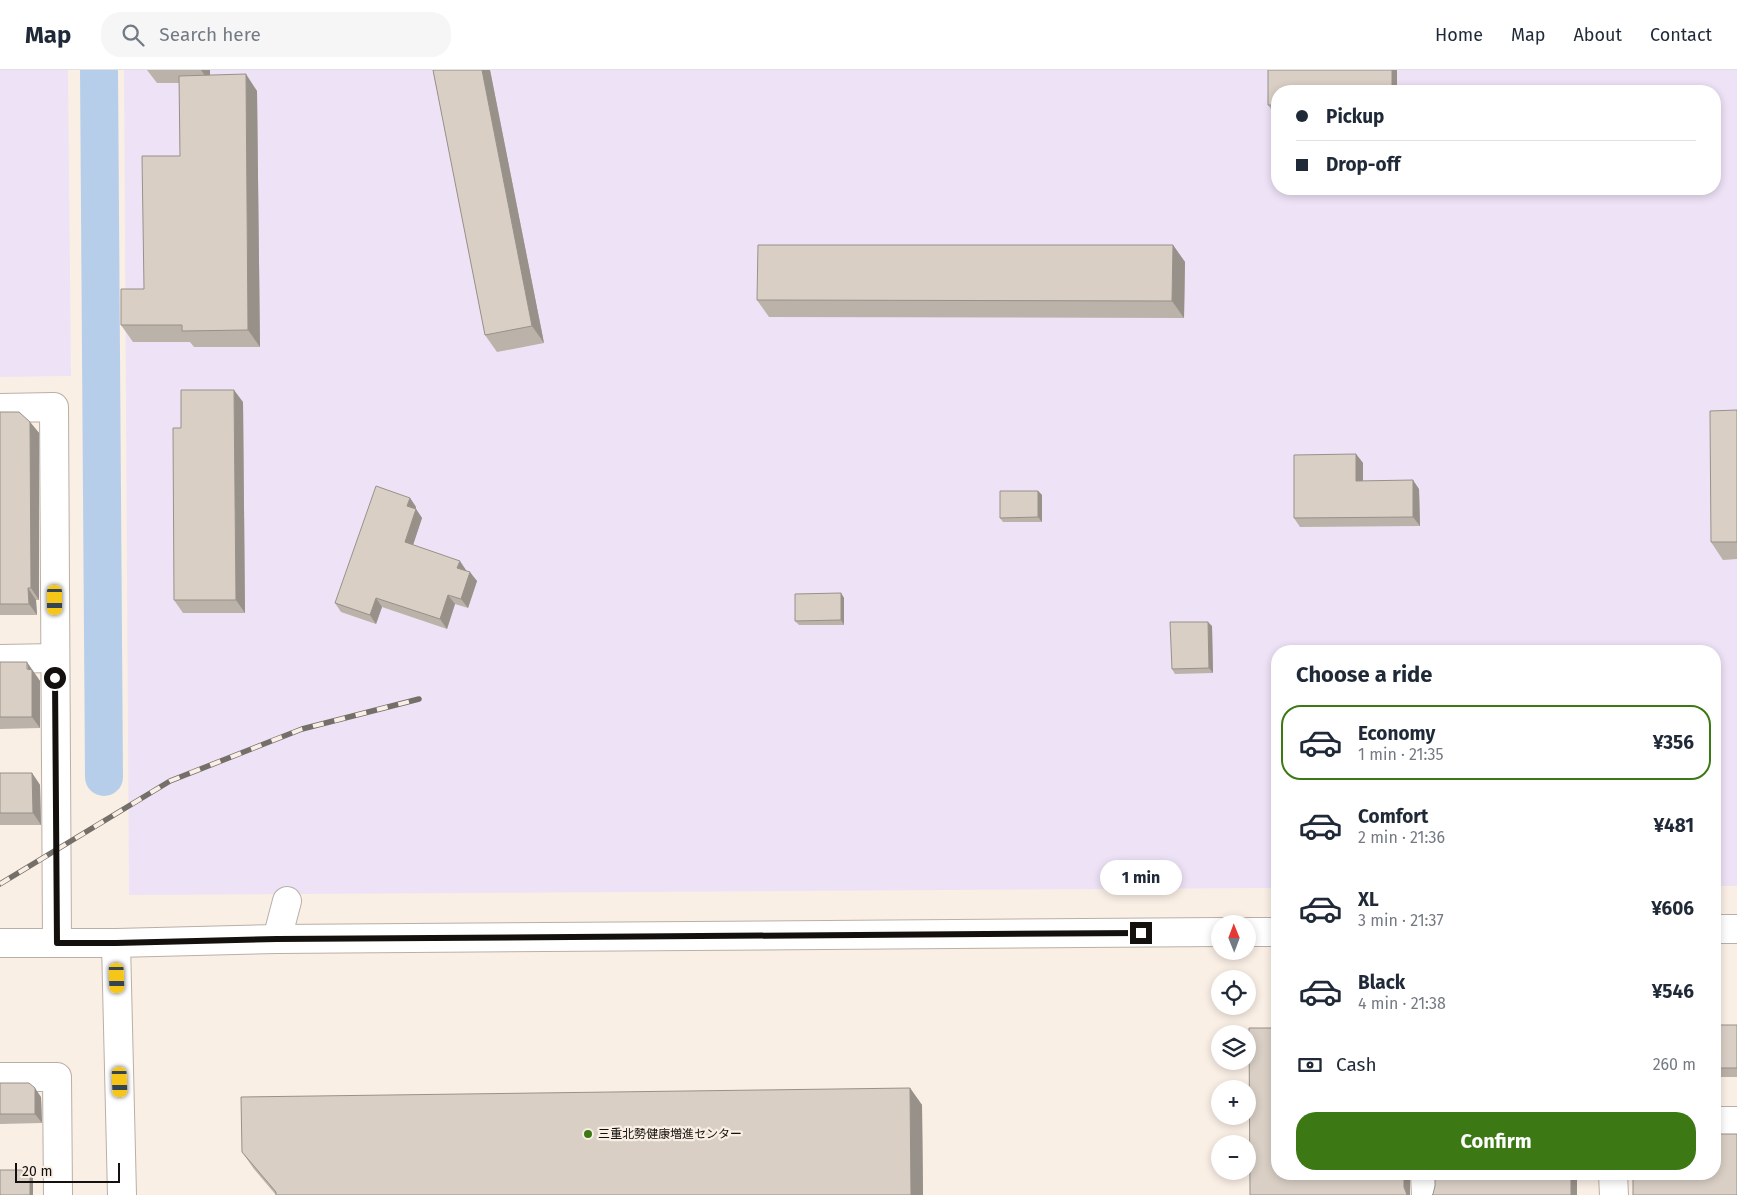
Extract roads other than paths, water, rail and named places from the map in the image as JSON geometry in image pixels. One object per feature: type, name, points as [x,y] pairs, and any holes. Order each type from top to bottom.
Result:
[{"type":"street","points":[[0,408],[54,407],[57,943]]},
{"type":"street","points":[[0,659],[55,658]]},
{"type":"street","points":[[277,939],[288,900]]},
{"type":"street","points":[[1721,929],[1737,929]]},
{"type":"street","points":[[0,943],[1211,932]]},
{"type":"street","points":[[1256,932],[1271,932]]},
{"type":"street","points":[[116,943],[122,1195]]},
{"type":"street","points":[[0,1077],[57,1077],[58,1195]]},
{"type":"street","points":[[1721,1122],[1737,1121]]},
{"type":"street","points":[[1426,1180],[1426,1195]]},
{"type":"street","points":[[1614,1180],[1614,1195]]},
{"type":"waterway","points":[[99,70],[104,777]]},
{"type":"railway","points":[[0,884],[170,781],[302,729],[419,699]]},
{"type":"place","name":"三重北勢健康増進センター","points":[[588,1134]]}]
